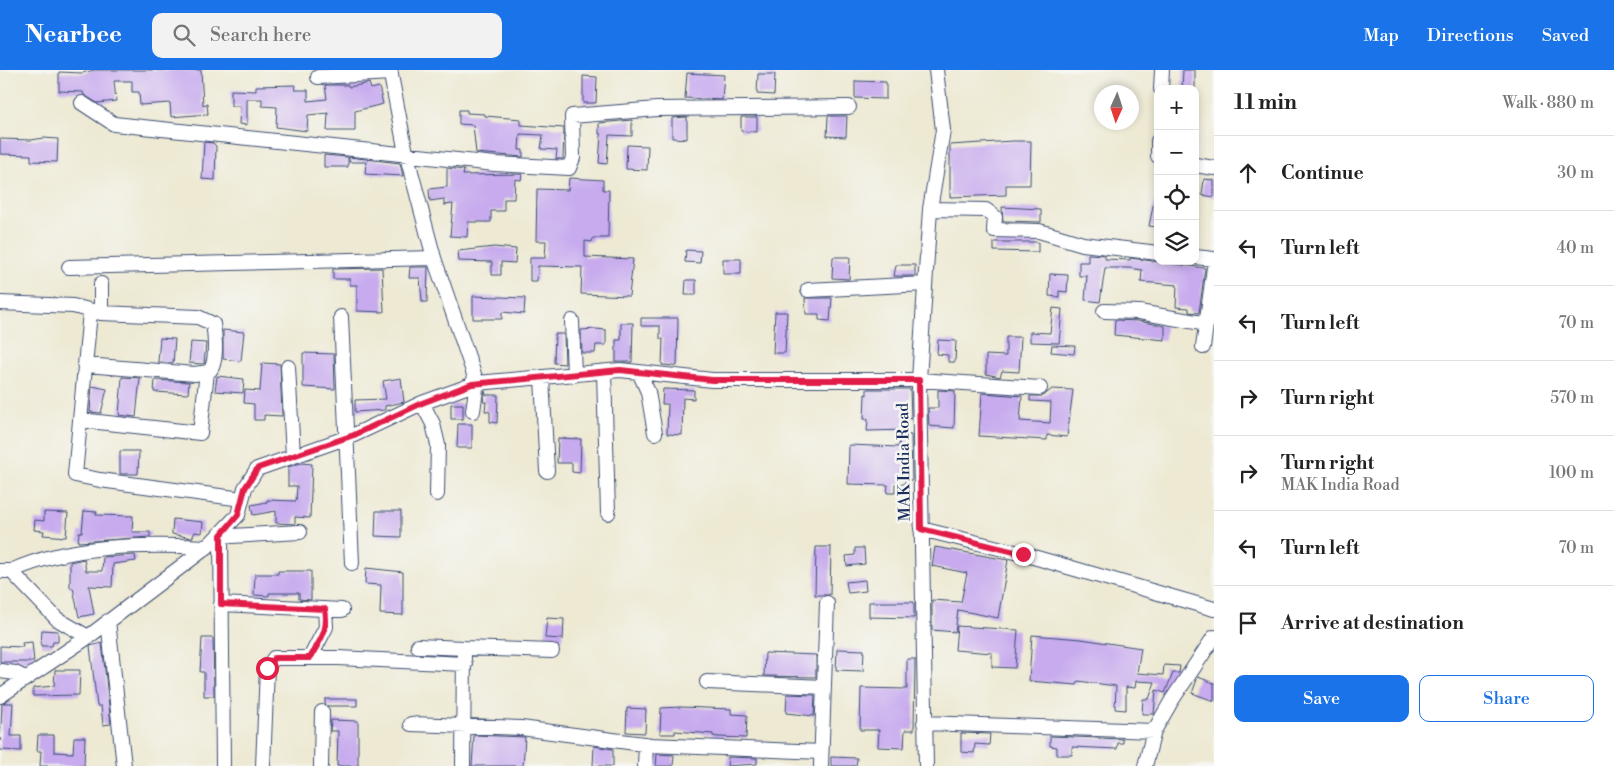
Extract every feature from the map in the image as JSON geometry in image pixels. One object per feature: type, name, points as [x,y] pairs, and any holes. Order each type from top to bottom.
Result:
[{"type":"street","name":"MAK India Road","points":[[926,766],[919,380],[930,209],[943,130],[936,70]]},
{"type":"street","points":[[1161,85],[1162,70]]},
{"type":"street","points":[[318,77],[390,72],[406,153],[434,258],[476,389],[473,411]]},
{"type":"street","points":[[82,103],[114,124],[406,153],[495,164],[569,168],[573,158],[572,116],[657,109],[849,107]]},
{"type":"street","points":[[1199,166],[1214,168]]},
{"type":"street","points":[[930,209],[986,210],[995,217],[994,230],[1039,231],[1083,244],[1154,253]]},
{"type":"street","points":[[1199,257],[1214,259]]},
{"type":"street","points":[[69,267],[434,258]]},
{"type":"street","points":[[1203,347],[1214,268]]},
{"type":"street","points":[[101,284],[85,358],[86,366],[75,475],[242,500]]},
{"type":"street","points":[[808,290],[925,284]]},
{"type":"street","points":[[0,304],[73,306],[95,312],[198,317],[208,320],[213,324],[215,336],[212,368],[207,372],[195,374],[86,366]]},
{"type":"street","points":[[1104,311],[1139,312],[1207,324]]},
{"type":"street","points":[[341,317],[352,564]]},
{"type":"street","points":[[572,321],[574,375]]},
{"type":"street","points":[[288,367],[293,455]]},
{"type":"street","points":[[0,696],[88,637],[207,547],[238,515],[245,488],[258,468],[347,437],[422,403],[474,383],[620,370],[712,380],[919,380],[1040,388]]},
{"type":"street","points":[[80,420],[200,433],[207,372]]},
{"type":"street","points":[[604,372],[608,513]]},
{"type":"street","points":[[639,372],[648,392],[655,433]]},
{"type":"street","points":[[542,378],[547,470]]},
{"type":"street","points":[[422,403],[433,424],[438,445],[437,494]]},
{"type":"street","points":[[921,529],[1023,554],[1214,609]]},
{"type":"street","points":[[221,534],[232,536],[300,532]]},
{"type":"street","points":[[221,534],[223,766]]},
{"type":"street","points":[[88,637],[57,619],[6,571],[37,560],[97,550],[154,545],[207,547]]},
{"type":"street","points":[[821,766],[827,603]]},
{"type":"street","points":[[221,604],[342,610]]},
{"type":"street","points":[[310,658],[326,628],[325,609]]},
{"type":"street","points":[[108,621],[124,766]]},
{"type":"street","points":[[1144,766],[1154,731],[1172,700],[1214,637]]},
{"type":"street","points":[[418,646],[552,651]]},
{"type":"street","points":[[462,766],[464,648]]},
{"type":"street","points":[[263,766],[269,664],[274,658],[465,664]]},
{"type":"street","points":[[0,671],[15,673],[26,678]]},
{"type":"street","points":[[707,682],[824,687]]},
{"type":"street","points":[[321,766],[322,712]]},
{"type":"street","points":[[924,723],[1154,731]]},
{"type":"street","points":[[410,724],[521,728],[646,744],[821,752]]},
{"type":"street","points":[[644,766],[646,744]]},
{"type":"building","points":[[94,70],[201,70],[203,105],[207,104],[208,114],[171,117],[170,103],[140,105],[139,92],[132,92],[132,81],[114,81],[116,101],[97,103],[84,95],[83,92],[59,91],[59,72],[82,73]]},
{"type":"building","points":[[1183,70],[1195,70],[1195,85],[1182,85]]},
{"type":"building","points":[[687,73],[724,75],[722,100],[685,98]]},
{"type":"building","points":[[758,74],[775,74],[774,95],[757,94]]},
{"type":"building","points":[[583,76],[597,77],[596,103],[583,103]]},
{"type":"building","points":[[855,81],[886,82],[886,99],[855,98]]},
{"type":"building","points":[[369,83],[371,89],[379,87],[383,104],[355,111],[355,131],[327,131],[328,113],[308,115],[307,131],[276,127],[277,107],[262,106],[262,99],[247,99],[247,125],[239,124],[240,106],[231,106],[231,90],[256,91],[256,86],[296,85],[295,90],[308,90],[308,101],[327,99],[325,85],[348,85],[349,87]]},
{"type":"building","points":[[459,110],[467,110],[467,113],[485,114],[485,116],[521,119],[521,125],[564,128],[563,159],[556,159],[557,150],[541,149],[543,135],[520,134],[519,150],[523,150],[523,157],[476,153],[473,125],[459,124]]},
{"type":"building","points":[[828,116],[847,116],[846,137],[827,136]]},
{"type":"building","points":[[687,117],[687,139],[672,138],[672,118]]},
{"type":"building","points":[[741,117],[757,117],[757,132],[741,131]]},
{"type":"building","points":[[632,120],[632,136],[609,135],[607,164],[599,163],[601,134],[599,134],[599,123]]},
{"type":"building","points":[[44,138],[58,139],[57,162],[31,161],[31,155],[0,154],[0,139],[31,140]]},
{"type":"building","points":[[1031,141],[1030,185],[1006,185],[1006,195],[950,197],[950,145]]},
{"type":"building","points":[[204,142],[213,143],[216,146],[215,180],[202,179]]},
{"type":"building","points":[[627,145],[648,146],[647,170],[626,169]]},
{"type":"building","points":[[324,155],[348,157],[348,167],[324,167]]},
{"type":"building","points":[[349,157],[400,163],[403,176],[365,174],[366,162],[349,162]]},
{"type":"building","points":[[447,168],[464,170],[463,175],[522,174],[521,180],[515,179],[514,199],[504,199],[504,211],[491,211],[491,222],[468,222],[467,237],[450,236],[453,204],[444,205],[444,199],[430,201],[429,189],[447,187]]},
{"type":"building","points":[[569,178],[603,180],[603,190],[609,190],[608,238],[593,238],[592,242],[585,241],[585,257],[633,259],[629,296],[581,294],[582,267],[538,266],[537,281],[530,281],[530,258],[545,258],[546,241],[536,241],[537,189],[568,190]]},
{"type":"building","points":[[1204,179],[1214,180],[1214,197],[1202,195]]},
{"type":"building","points":[[1154,201],[1154,227],[1149,226]]},
{"type":"building","points":[[1002,207],[1041,209],[1041,222],[1003,221]]},
{"type":"building","points":[[994,242],[1038,242],[1038,252],[994,251]]},
{"type":"building","points":[[494,247],[516,249],[515,263],[501,262],[501,275],[492,275],[492,262],[459,261],[458,251]]},
{"type":"building","points":[[686,250],[701,251],[700,263],[685,262]]},
{"type":"building","points":[[1088,254],[1105,255],[1105,259],[1130,260],[1130,258],[1154,261],[1154,265],[1182,265],[1205,268],[1199,313],[1189,312],[1189,308],[1176,307],[1177,285],[1141,282],[1142,270],[1129,268],[1105,268],[1100,302],[1085,300],[1087,276],[1079,276],[1079,262],[1088,262]]},
{"type":"building","points":[[833,257],[850,257],[849,279],[832,278]]},
{"type":"building","points":[[723,259],[741,259],[741,274],[723,274]]},
{"type":"building","points":[[896,265],[915,265],[915,276],[894,276]]},
{"type":"building","points":[[410,267],[428,267],[427,302],[422,302],[420,278],[409,278]]},
{"type":"building","points":[[382,268],[384,312],[357,311],[357,285],[350,285],[350,279],[333,279],[333,269]]},
{"type":"building","points":[[1050,274],[1068,275],[1067,292],[1059,291],[1059,297],[1049,296]]},
{"type":"building","points":[[686,280],[696,280],[696,295],[685,295]]},
{"type":"building","points":[[473,296],[525,298],[524,314],[502,312],[502,319],[473,319]]},
{"type":"building","points":[[805,298],[832,298],[830,321],[819,320],[819,314],[806,314]]},
{"type":"building","points":[[1053,308],[1062,309],[1059,343],[1030,342],[1030,332],[1050,333]]},
{"type":"building","points":[[775,312],[787,312],[785,353],[773,353]]},
{"type":"building","points":[[641,318],[678,318],[677,366],[662,365],[663,339],[660,339],[660,326],[641,326]]},
{"type":"building","points":[[1115,320],[1138,321],[1165,326],[1165,340],[1114,335]]},
{"type":"building","points":[[621,323],[633,323],[632,362],[616,362],[616,340],[621,340]]},
{"type":"building","points":[[223,330],[244,332],[241,361],[223,359]]},
{"type":"building","points":[[581,330],[606,330],[606,345],[596,345],[595,353],[582,353]]},
{"type":"building","points":[[555,334],[564,334],[565,364],[554,363]]},
{"type":"building","points":[[1006,337],[1021,337],[1019,372],[1002,371],[1000,377],[986,374],[986,355],[1006,356]]},
{"type":"building","points":[[160,338],[175,339],[173,363],[158,362]]},
{"type":"building","points":[[938,340],[956,341],[955,362],[948,362],[948,355],[937,354]]},
{"type":"building","points":[[191,342],[206,343],[204,364],[189,363]]},
{"type":"building","points":[[1052,345],[1075,346],[1074,354],[1051,352]]},
{"type":"building","points":[[303,353],[334,354],[335,389],[303,387]]},
{"type":"building","points":[[262,363],[280,364],[282,416],[264,415],[264,420],[254,420],[254,404],[244,403],[245,390],[260,391]]},
{"type":"building","points":[[217,376],[244,379],[243,393],[215,391]]},
{"type":"building","points":[[122,377],[140,378],[136,417],[119,415]]},
{"type":"building","points":[[401,378],[404,402],[385,406],[385,410],[355,412],[355,400],[386,399],[383,381]]},
{"type":"building","points":[[155,380],[189,382],[188,394],[154,392]]},
{"type":"building","points":[[92,386],[107,389],[101,413],[90,412]]},
{"type":"building","points":[[663,389],[694,390],[694,399],[683,398],[682,435],[667,434],[668,404],[662,404]]},
{"type":"building","points":[[867,389],[910,389],[911,419],[907,418],[907,430],[867,431],[868,419],[864,419]]},
{"type":"building","points":[[1052,389],[1073,390],[1067,437],[1047,435],[1047,440],[979,436],[982,393],[1022,396],[1020,421],[1050,423],[1051,402],[1030,401],[1030,396],[1043,396]]},
{"type":"building","points":[[938,390],[955,391],[954,428],[929,426],[928,408],[938,408]]},
{"type":"building","points":[[485,391],[486,395],[498,395],[497,423],[490,422],[490,412],[485,411],[486,402],[483,402]]},
{"type":"building","points":[[451,404],[463,404],[463,419],[451,419]]},
{"type":"building","points":[[458,424],[472,424],[472,448],[457,448]]},
{"type":"building","points":[[900,434],[911,435],[912,480],[905,480],[905,484],[895,484],[895,493],[887,493],[888,485],[848,484],[849,445],[899,447]]},
{"type":"building","points":[[558,438],[581,439],[580,473],[572,472],[572,463],[557,463]]},
{"type":"building","points":[[120,451],[139,451],[138,474],[120,474]]},
{"type":"building","points":[[301,463],[312,464],[310,518],[295,517],[295,524],[276,523],[276,511],[253,515],[251,505],[267,502],[267,500],[296,501],[297,486],[288,486],[288,467]]},
{"type":"building","points":[[84,511],[97,512],[96,515],[133,516],[132,532],[150,532],[150,537],[78,542],[79,532],[82,532]]},
{"type":"building","points":[[376,511],[401,511],[401,537],[375,536]]},
{"type":"building","points":[[44,512],[68,513],[66,537],[43,535],[44,531],[34,530],[35,520],[44,521]]},
{"type":"building","points":[[173,519],[203,522],[202,533],[195,532],[192,538],[172,534]]},
{"type":"building","points":[[816,547],[831,547],[830,595],[815,595]]},
{"type":"building","points":[[935,547],[1008,560],[998,618],[958,610],[955,632],[932,630],[932,600],[961,602],[967,573],[932,566]]},
{"type":"building","points":[[855,548],[864,548],[865,564],[847,566],[846,556],[855,555]]},
{"type":"building","points":[[135,555],[136,561],[113,564],[112,587],[89,586],[94,614],[79,617],[73,588],[70,588],[70,562],[84,559],[86,571],[102,571],[103,557]]},
{"type":"building","points":[[366,568],[403,572],[403,615],[380,614],[381,585],[365,584]]},
{"type":"building","points":[[278,571],[311,571],[311,600],[299,599],[299,593],[269,593],[269,596],[254,595],[255,574],[278,574]]},
{"type":"building","points":[[865,580],[866,591],[848,593],[846,582]]},
{"type":"building","points":[[869,602],[914,602],[914,618],[869,617]]},
{"type":"building","points":[[547,618],[564,619],[563,639],[545,638]]},
{"type":"building","points":[[957,626],[1018,630],[1015,668],[992,667],[992,653],[955,650]]},
{"type":"building","points":[[42,630],[58,631],[58,642],[53,642],[52,646],[41,646]]},
{"type":"building","points":[[1032,635],[1081,639],[1141,648],[1137,673],[1163,675],[1164,665],[1180,666],[1179,673],[1173,673],[1165,693],[1156,690],[1154,714],[1142,714],[1143,699],[1149,699],[1155,682],[1136,681],[1135,688],[1126,687],[1126,710],[1115,709],[1116,686],[1078,681],[1077,685],[1029,681]]},
{"type":"building","points":[[202,638],[213,638],[214,696],[204,696],[204,672],[200,672]]},
{"type":"building","points":[[32,642],[34,662],[0,662],[0,646],[23,647],[22,643]]},
{"type":"building","points":[[102,643],[111,724],[103,725],[101,706],[97,706],[90,646]]},
{"type":"building","points":[[837,649],[864,650],[863,671],[836,670]]},
{"type":"building","points":[[765,653],[816,655],[816,677],[764,676]]},
{"type":"building","points":[[907,659],[915,659],[914,730],[905,730],[904,748],[878,747],[879,730],[860,730],[861,688],[907,689]]},
{"type":"building","points":[[55,670],[80,670],[79,695],[33,696],[33,688],[54,686]]},
{"type":"building","points":[[1198,677],[1214,683],[1214,701],[1192,693]]},
{"type":"building","points":[[787,694],[815,695],[814,716],[786,713]]},
{"type":"building","points":[[325,699],[357,699],[357,706],[328,706],[325,704]]},
{"type":"building","points":[[13,703],[11,736],[21,736],[21,751],[0,750],[2,704]]},
{"type":"building","points":[[627,708],[646,709],[645,733],[626,732]]},
{"type":"building","points":[[661,708],[731,709],[731,714],[747,715],[746,738],[718,737],[713,736],[713,734],[675,731],[675,734],[660,734]]},
{"type":"building","points":[[331,720],[358,721],[358,766],[337,766],[338,731],[330,731]]},
{"type":"building","points":[[961,733],[990,734],[989,745],[975,744],[974,753],[961,752]]},
{"type":"building","points":[[38,735],[54,735],[54,752],[73,753],[74,737],[85,737],[84,766],[40,766],[41,751],[37,751]]},
{"type":"building","points":[[474,735],[525,737],[523,766],[472,766]]},
{"type":"building","points":[[1050,736],[1123,739],[1123,743],[1118,743],[1117,749],[1072,747],[1072,755],[1057,755],[1057,747],[1050,746]]},
{"type":"building","points":[[594,746],[613,749],[613,766],[593,766]]},
{"type":"building","points":[[657,754],[674,755],[673,766],[656,766]]},
{"type":"building","points":[[728,757],[757,758],[757,764],[727,766]]},
{"type":"building","points":[[831,757],[857,758],[856,766],[831,766]]},
{"type":"route","points":[[267,668],[274,658],[310,658],[324,634],[327,622],[325,609],[221,604],[221,535],[238,515],[245,488],[258,468],[282,458],[354,435],[422,403],[477,383],[620,370],[712,380],[919,380],[921,529],[1023,554]]}]
